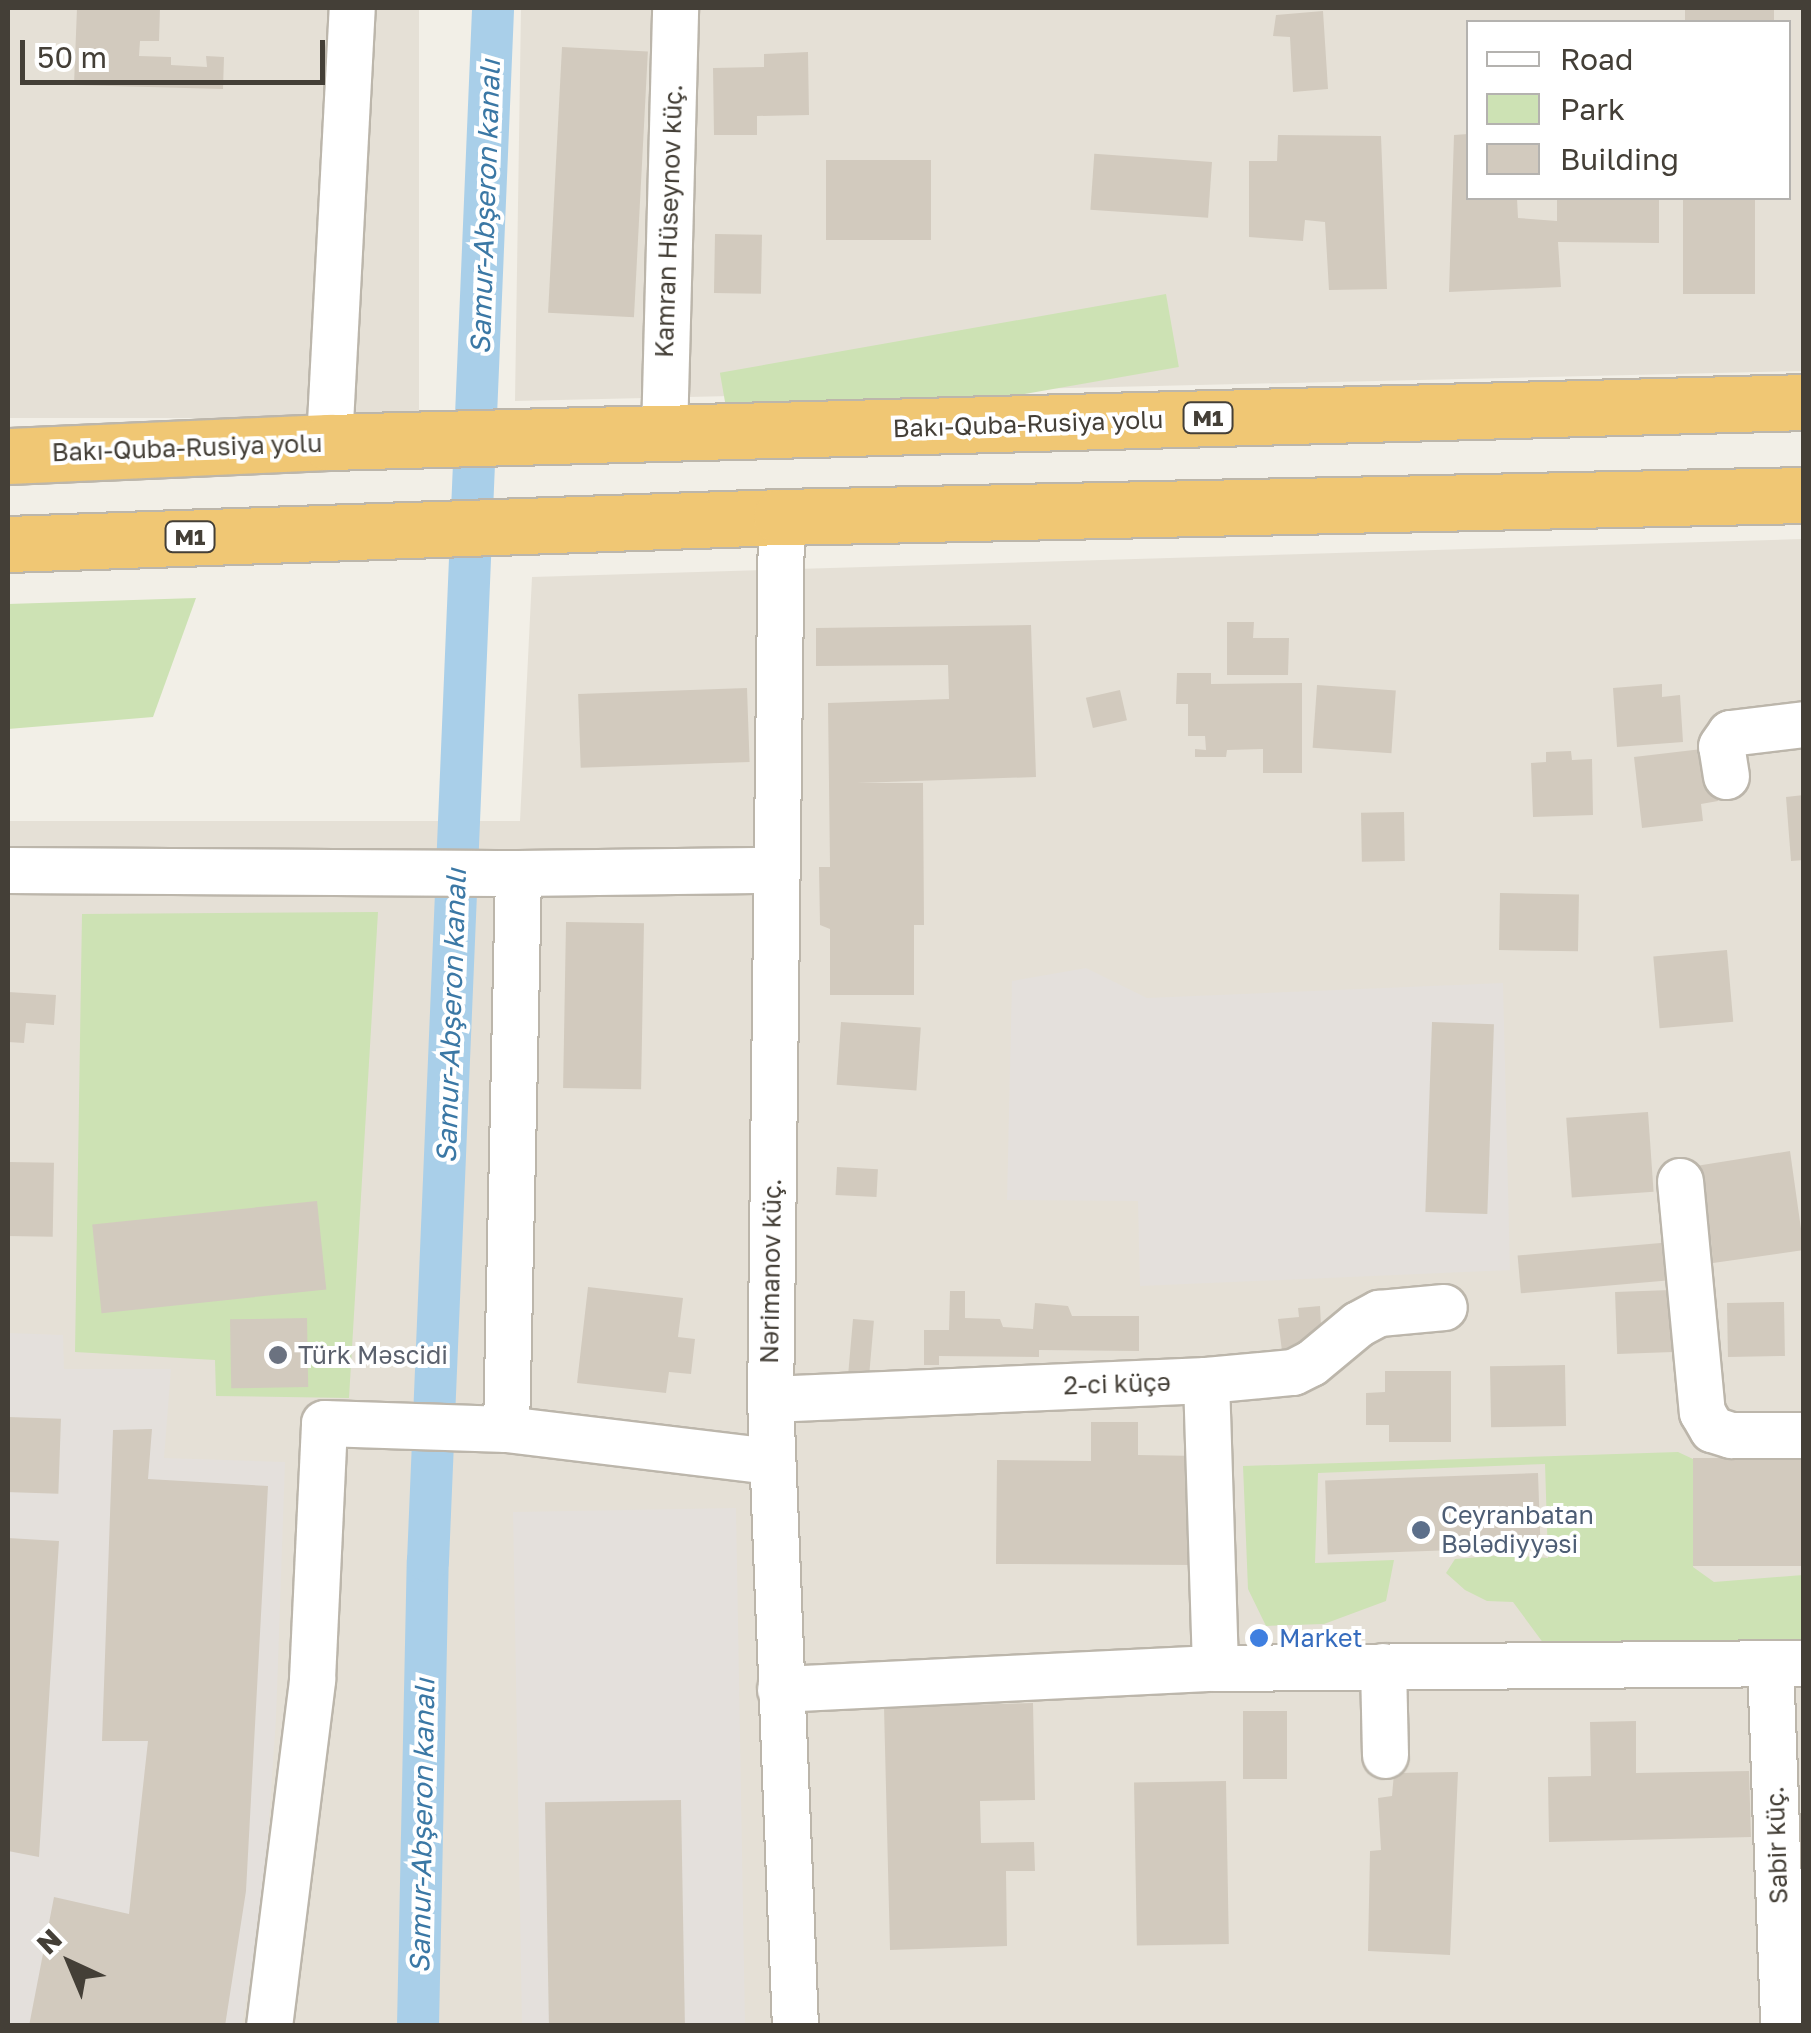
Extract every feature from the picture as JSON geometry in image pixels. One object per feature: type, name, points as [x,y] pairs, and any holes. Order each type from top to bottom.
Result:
[{"type":"highway","name":"Bakı-Quba-Rusiya yolu","points":[[8,456],[348,442],[1804,402]]},
{"type":"highway","points":[[780,517],[1804,494]]},
{"type":"highway","name":"M1","points":[[8,544],[780,517]]},
{"type":"street","points":[[348,442],[352,8]]},
{"type":"street","name":"Kamran Hüseynov küç.","points":[[638,434],[675,8]]},
{"type":"street","name":"Nərimanov küç.","points":[[780,517],[770,1398],[795,2026]]},
{"type":"street","points":[[1726,776],[1722,746],[1730,733],[1804,724]]},
{"type":"street","points":[[8,870],[512,874],[775,870]]},
{"type":"street","points":[[506,1429],[512,874]]},
{"type":"street","points":[[1680,1180],[1702,1412],[1712,1429],[1730,1435],[1804,1435]]},
{"type":"street","name":"2-ci küçə","points":[[770,1398],[1206,1380],[1293,1372],[1311,1364],[1358,1324],[1379,1313],[1444,1306]]},
{"type":"street","points":[[1206,1380],[1215,1668]]},
{"type":"street","points":[[269,2026],[312,1679],[324,1423],[506,1429],[771,1462]]},
{"type":"street","points":[[780,1689],[1215,1668],[1787,1664]]},
{"type":"street","name":"Sabir küç.","points":[[1783,2026],[1787,1664]]},
{"type":"street","points":[[1384,1666],[1385,1755]]},
{"type":"shaded area","points":[[8,8],[419,8],[419,418],[8,418]]},
{"type":"shaded area","points":[[521,8],[1803,8],[1803,371],[515,401]]},
{"type":"shaded area","points":[[1803,539],[1803,2025],[8,2026],[8,821],[520,821],[532,577]]},
{"type":"shaded area","points":[[1086,968],[1147,998],[1503,983],[1510,1270],[1140,1286],[1138,1201],[1007,1200],[1012,981]]},
{"type":"shaded area","points":[[8,1333],[63,1335],[64,1369],[171,1369],[164,1458],[285,1462],[276,1719],[264,1894],[242,2025],[8,2026]]},
{"type":"shaded area","points":[[736,1508],[745,2025],[522,2026],[513,1512]]},
{"type":"green space","points":[[1166,294],[1179,367],[733,446],[720,373]]},
{"type":"green space","points":[[196,598],[153,717],[8,729],[8,604]]},
{"type":"green space","points":[[378,912],[349,1398],[216,1396],[215,1360],[75,1352],[82,914]]},
{"type":"green space","points":[[1678,1452],[1693,1459],[1693,1567],[1714,1582],[1803,1575],[1803,1640],[1544,1644],[1513,1602],[1487,1601],[1465,1590],[1446,1573],[1455,1559],[1507,1555],[1548,1558],[1545,1464],[1318,1473],[1315,1563],[1394,1560],[1386,1601],[1324,1624],[1266,1626],[1248,1589],[1243,1466]]},
{"type":"building","points":[[77,8],[160,8],[159,41],[140,41],[139,56],[171,57],[171,65],[207,67],[206,56],[224,57],[223,89],[74,85]]},
{"type":"building","points":[[1685,8],[1774,8],[1774,20],[1685,20]]},
{"type":"building","points":[[1323,11],[1328,89],[1293,92],[1290,37],[1273,36],[1276,15]]},
{"type":"building","points":[[562,47],[648,52],[634,317],[548,313]]},
{"type":"building","points":[[808,52],[809,115],[757,116],[757,135],[714,135],[713,68],[764,67],[764,54]]},
{"type":"building","points":[[1466,134],[1466,200],[1517,200],[1518,218],[1557,221],[1557,200],[1659,200],[1659,243],[1558,242],[1561,287],[1449,292],[1454,135]]},
{"type":"building","points":[[1278,135],[1381,136],[1387,289],[1329,290],[1325,222],[1305,220],[1303,241],[1249,237],[1249,161],[1277,161]]},
{"type":"building","points":[[1094,154],[1212,162],[1208,218],[1090,210]]},
{"type":"building","points":[[826,160],[931,160],[931,240],[826,240]]},
{"type":"building","points":[[1683,200],[1755,200],[1755,294],[1683,294]]},
{"type":"building","points":[[715,234],[762,235],[761,294],[714,293]]},
{"type":"building","points":[[1227,622],[1254,622],[1253,638],[1289,638],[1288,675],[1227,675]]},
{"type":"building","points":[[1031,625],[1036,777],[857,783],[923,783],[924,925],[914,925],[914,995],[830,995],[830,929],[820,925],[819,867],[830,867],[828,703],[949,699],[948,665],[816,666],[816,628]]},
{"type":"building","points":[[1177,673],[1211,673],[1211,684],[1302,683],[1302,773],[1263,773],[1263,749],[1227,750],[1226,757],[1195,757],[1195,749],[1206,750],[1205,736],[1188,736],[1188,704],[1176,704]]},
{"type":"building","points":[[1662,684],[1662,697],[1680,695],[1683,742],[1617,747],[1613,688]]},
{"type":"building","points":[[1317,685],[1396,691],[1391,753],[1313,748]]},
{"type":"building","points":[[747,688],[750,762],[581,768],[578,694]]},
{"type":"building","points":[[1120,690],[1127,720],[1093,728],[1086,698]]},
{"type":"building","points":[[1702,749],[1714,769],[1718,801],[1701,804],[1703,821],[1642,828],[1634,757]]},
{"type":"building","points":[[1571,751],[1572,760],[1592,759],[1593,815],[1533,817],[1531,763],[1546,762],[1546,752]]},
{"type":"building","points":[[1804,795],[1804,860],[1791,861],[1786,797]]},
{"type":"building","points":[[1404,812],[1405,861],[1362,862],[1361,813]]},
{"type":"building","points":[[1500,893],[1579,894],[1578,951],[1499,950]]},
{"type":"building","points":[[566,922],[644,923],[641,1089],[563,1088]]},
{"type":"building","points":[[1727,950],[1733,1022],[1660,1028],[1653,956]]},
{"type":"building","points":[[8,992],[56,995],[54,1025],[26,1023],[24,1043],[8,1042]]},
{"type":"building","points":[[841,1022],[921,1028],[916,1090],[837,1085]]},
{"type":"building","points":[[1432,1022],[1494,1024],[1487,1214],[1425,1212]]},
{"type":"building","points":[[1648,1112],[1654,1192],[1572,1198],[1566,1118]]},
{"type":"building","points":[[1790,1151],[1804,1250],[1713,1263],[1711,1240],[1703,1241],[1696,1166]]},
{"type":"building","points":[[8,1162],[54,1163],[53,1237],[8,1236]]},
{"type":"building","points":[[837,1167],[878,1169],[876,1197],[836,1195]]},
{"type":"building","points":[[317,1201],[326,1290],[102,1313],[92,1225]]},
{"type":"building","points":[[1672,1242],[1675,1280],[1521,1293],[1518,1256]]},
{"type":"building","points":[[588,1287],[683,1298],[678,1337],[695,1339],[691,1374],[669,1372],[666,1393],[577,1383]]},
{"type":"building","points":[[1671,1290],[1673,1352],[1617,1354],[1615,1292]]},
{"type":"building","points":[[950,1291],[965,1291],[965,1318],[1000,1319],[1003,1327],[1033,1329],[1035,1303],[1068,1306],[1072,1316],[1139,1316],[1139,1351],[1039,1350],[1039,1357],[939,1356],[939,1365],[924,1365],[924,1330],[949,1330]]},
{"type":"building","points":[[1784,1302],[1785,1356],[1728,1357],[1727,1303]]},
{"type":"building","points":[[1320,1306],[1322,1345],[1282,1351],[1278,1319],[1299,1317],[1298,1308]]},
{"type":"building","points":[[307,1318],[308,1387],[231,1388],[230,1319]]},
{"type":"building","points":[[853,1319],[874,1321],[869,1375],[848,1373]]},
{"type":"building","points":[[1565,1365],[1566,1426],[1491,1427],[1490,1366]]},
{"type":"building","points":[[1385,1371],[1451,1371],[1451,1442],[1389,1442],[1389,1425],[1366,1425],[1366,1393],[1385,1392]]},
{"type":"building","points":[[8,1417],[61,1419],[58,1494],[8,1492]]},
{"type":"building","points":[[1091,1422],[1138,1422],[1138,1455],[1198,1456],[1196,1565],[996,1564],[997,1460],[1091,1461]]},
{"type":"building","points":[[152,1429],[148,1479],[268,1486],[246,1891],[225,2026],[29,2026],[54,1897],[129,1914],[148,1741],[102,1741],[113,1430]]},
{"type":"building","points":[[1693,1458],[1804,1458],[1804,1566],[1693,1566]]},
{"type":"building","points":[[1538,1473],[1541,1547],[1328,1554],[1325,1480]]},
{"type":"building","points":[[8,1538],[59,1541],[39,1857],[8,1851]]},
{"type":"building","points":[[1033,1703],[1035,1800],[980,1801],[981,1843],[1034,1842],[1035,1871],[1006,1871],[1007,1946],[890,1950],[884,1707]]},
{"type":"building","points":[[1243,1711],[1287,1711],[1287,1779],[1243,1779]]},
{"type":"building","points":[[1636,1721],[1636,1773],[1749,1771],[1751,1837],[1549,1842],[1548,1777],[1591,1776],[1590,1722]]},
{"type":"building","points":[[1458,1772],[1450,1955],[1368,1951],[1370,1851],[1381,1850],[1378,1798],[1392,1796],[1394,1773]]},
{"type":"building","points":[[1226,1781],[1229,1944],[1137,1946],[1134,1783]]},
{"type":"building","points":[[681,1800],[685,2026],[549,2026],[545,1802]]},
{"type":"waterway","name":"Samur-Abşeron kanalı","points":[[418,2026],[428,1561],[493,8]]},
{"type":"place","name":"Türk Məscidi","points":[[278,1355]]},
{"type":"place","name":"Ceyranbatan Bələdiyyəsi","points":[[1421,1530]]},
{"type":"place","name":"Market","points":[[1259,1638]]}]
